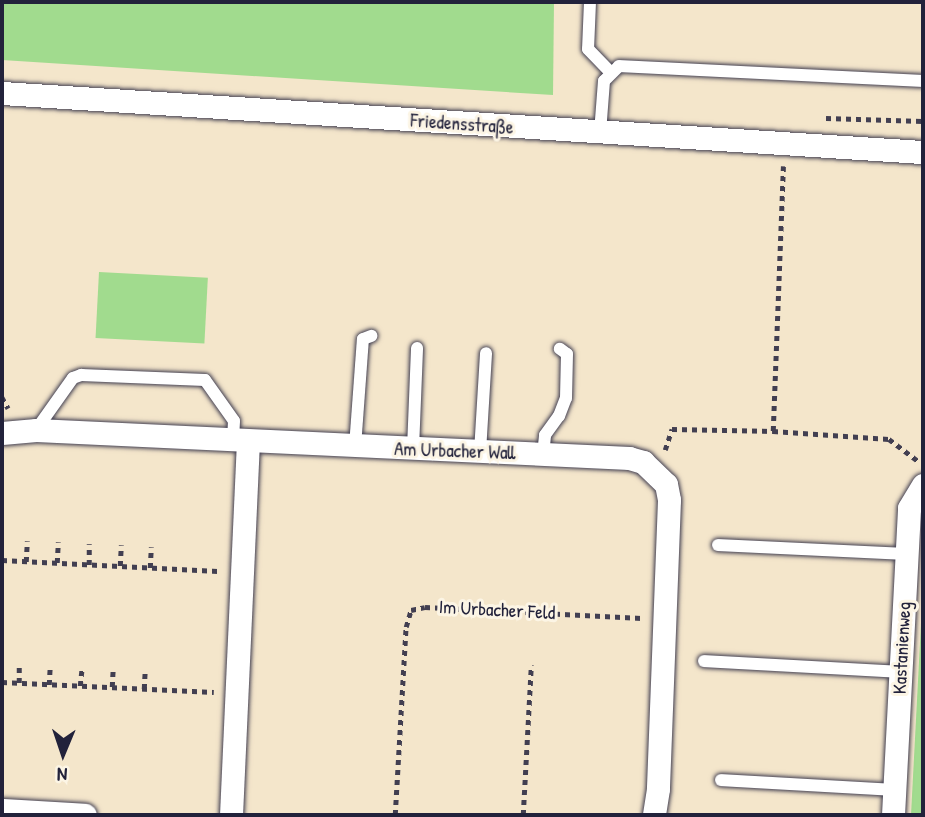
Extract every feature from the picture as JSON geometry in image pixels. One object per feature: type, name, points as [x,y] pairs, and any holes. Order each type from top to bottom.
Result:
[{"type":"street","name":"Friedensstraße","points":[[2,93],[785,146],[923,152]]},
{"type":"street","name":"Am Urbacher Wall","points":[[2,433],[36,430],[241,442],[629,458],[643,463],[658,474]]},
{"type":"street","points":[[230,815],[242,572],[241,442]]},
{"type":"street","points":[[654,815],[658,796],[669,500],[666,484],[658,474]]},
{"type":"street","name":"Kastanienweg","points":[[893,815],[909,508],[923,485]]},
{"type":"street","points":[[2,810],[85,815]]},
{"type":"lane","points":[[590,2],[588,49],[610,72]]},
{"type":"lane","points":[[600,133],[604,81],[610,72],[619,66],[923,81]]},
{"type":"lane","points":[[355,447],[363,339],[371,336]]},
{"type":"lane","points":[[413,449],[417,348]]},
{"type":"lane","points":[[543,455],[545,435],[559,416],[566,398],[567,354],[561,349]]},
{"type":"lane","points":[[480,452],[486,353]]},
{"type":"lane","points":[[36,430],[73,377],[81,374],[205,380],[234,421],[241,442]]},
{"type":"lane","points":[[718,545],[906,554]]},
{"type":"lane","points":[[704,660],[901,673]]},
{"type":"lane","points":[[721,780],[894,790]]},
{"type":"path","points":[[773,431],[785,146]]},
{"type":"path","points":[[658,474],[672,429],[773,431],[889,439],[923,465]]},
{"type":"path","points":[[26,562],[27,541]]},
{"type":"path","points":[[57,563],[58,542]]},
{"type":"path","points":[[89,544],[89,565]]},
{"type":"path","points":[[120,566],[121,545]]},
{"type":"path","points":[[150,568],[151,547]]},
{"type":"path","points":[[2,560],[242,572]]},
{"type":"path","name":"Im Urbacher Feld","points":[[395,815],[406,627],[411,610],[425,607],[664,619]]},
{"type":"path","points":[[19,664],[19,683]]},
{"type":"path","points":[[523,815],[531,665]]},
{"type":"path","points":[[49,685],[50,666]]},
{"type":"path","points":[[80,686],[82,668]]},
{"type":"path","points":[[112,687],[113,669]]},
{"type":"path","points":[[144,689],[145,671]]},
{"type":"path","points":[[2,682],[236,693]]},
{"type":"green space","points":[[2,2],[554,2],[553,95],[2,60]]},
{"type":"green space","points":[[99,272],[208,278],[204,344],[96,338]]},
{"type":"green space","points":[[922,604],[923,815],[911,815]]}]
